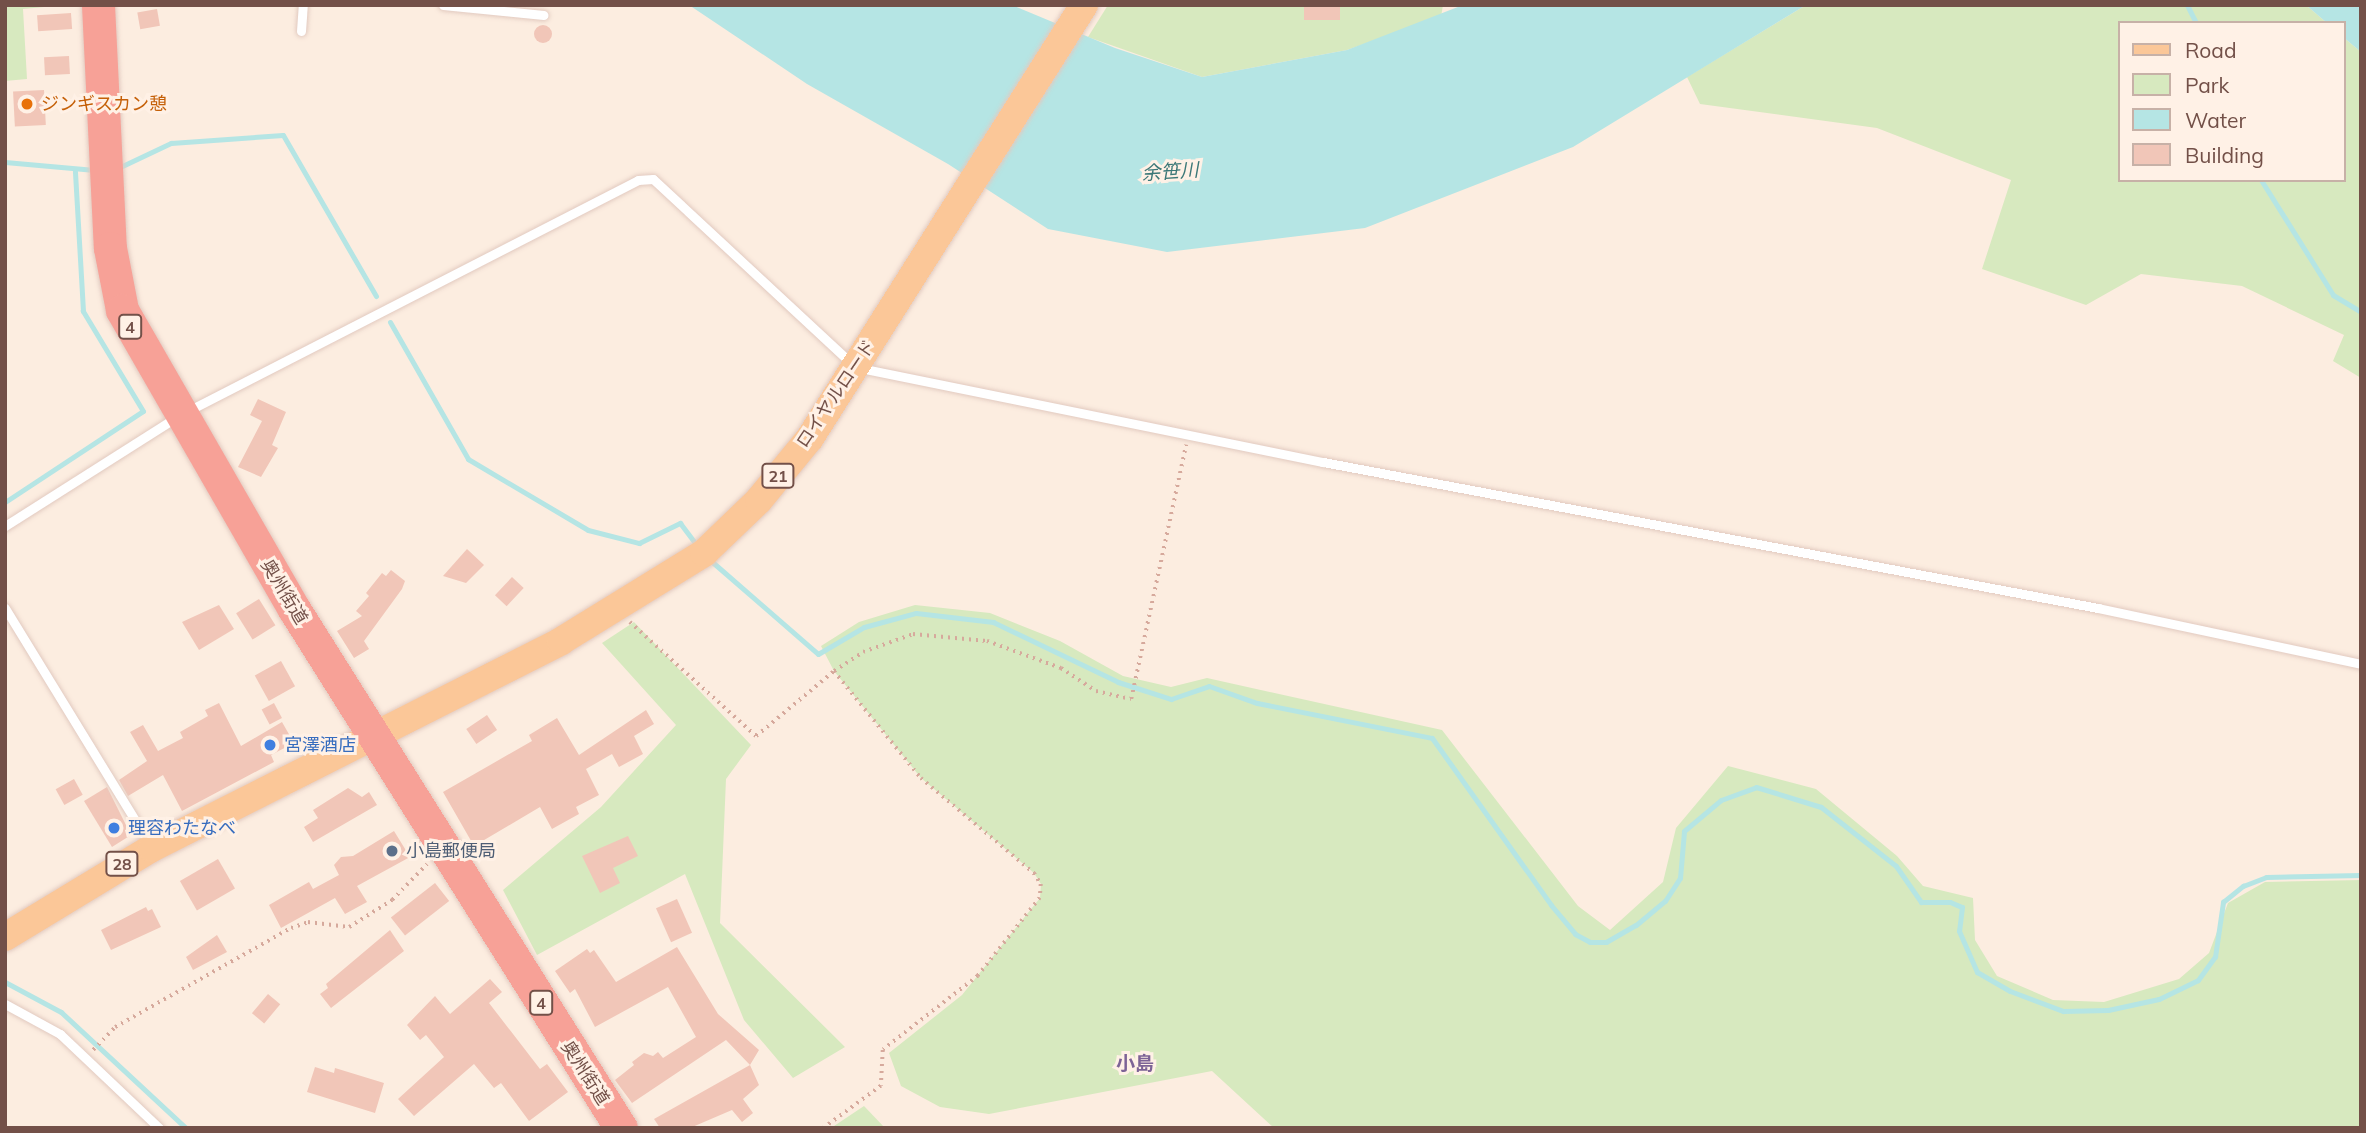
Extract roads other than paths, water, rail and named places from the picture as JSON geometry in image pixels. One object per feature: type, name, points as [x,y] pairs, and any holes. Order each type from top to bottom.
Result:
[{"type":"highway","name":"奥州街道","points":[[98,5],[113,280],[138,343],[373,739],[621,1128]]},
{"type":"main road","name":"ロイヤルロード","points":[[373,739],[614,608],[704,553],[759,500],[810,438],[1082,7]]},
{"type":"main road","name":"28","points":[[5,937],[152,848],[373,739]]},
{"type":"lane","points":[[301,32],[303,5]]},
{"type":"lane","points":[[443,5],[544,15]]},
{"type":"lane","points":[[5,526],[180,415],[645,180],[666,187],[855,367],[1188,434],[2098,608],[2361,664]]},
{"type":"lane","points":[[5,608],[152,848]]},
{"type":"lane","points":[[5,1004],[60,1034],[159,1128]]},
{"type":"water","name":"余笹川","points":[[689,5],[1012,5],[1115,48],[1202,77],[1347,50],[1463,5],[1806,5],[1573,147],[1365,228],[1167,252],[1048,229],[948,164],[807,84]]},
{"type":"water","points":[[2306,5],[2361,5],[2361,52],[2345,39],[2345,21],[2325,21]]},
{"type":"waterway","points":[[2187,5],[2195,21]]},
{"type":"waterway","points":[[118,168],[171,143],[283,135],[376,296]]},
{"type":"waterway","points":[[5,162],[95,170]]},
{"type":"waterway","points":[[5,502],[143,411],[83,311],[75,171]]},
{"type":"waterway","points":[[2262,182],[2333,295],[2361,312]]},
{"type":"waterway","points":[[390,322],[468,459],[588,530],[639,543],[680,523],[699,548]]},
{"type":"waterway","points":[[710,560],[818,654],[864,627],[916,613],[993,622],[1118,682],[1171,699],[1209,686],[1257,703],[1432,738],[1551,905],[1575,934],[1590,942],[1606,942],[1636,925],[1665,901],[1680,878],[1684,831],[1721,800],[1756,787],[1821,807],[1896,866],[1921,902],[1950,902],[1962,907],[1959,931],[1977,972],[2010,991],[2063,1011],[2108,1010],[2159,999],[2198,980],[2215,957],[2223,902],[2243,886],[2266,877],[2361,875]]},
{"type":"waterway","points":[[5,982],[61,1012],[186,1128]]},
{"type":"place","name":"ジンギスカン憩","points":[[27,104]]},
{"type":"place","name":"宮澤酒店","points":[[270,745]]},
{"type":"place","name":"理容わたなべ","points":[[114,828]]},
{"type":"place","name":"小島郵便局","points":[[392,851]]},
{"type":"district","name":"小島","points":[[1135,1064]]}]
